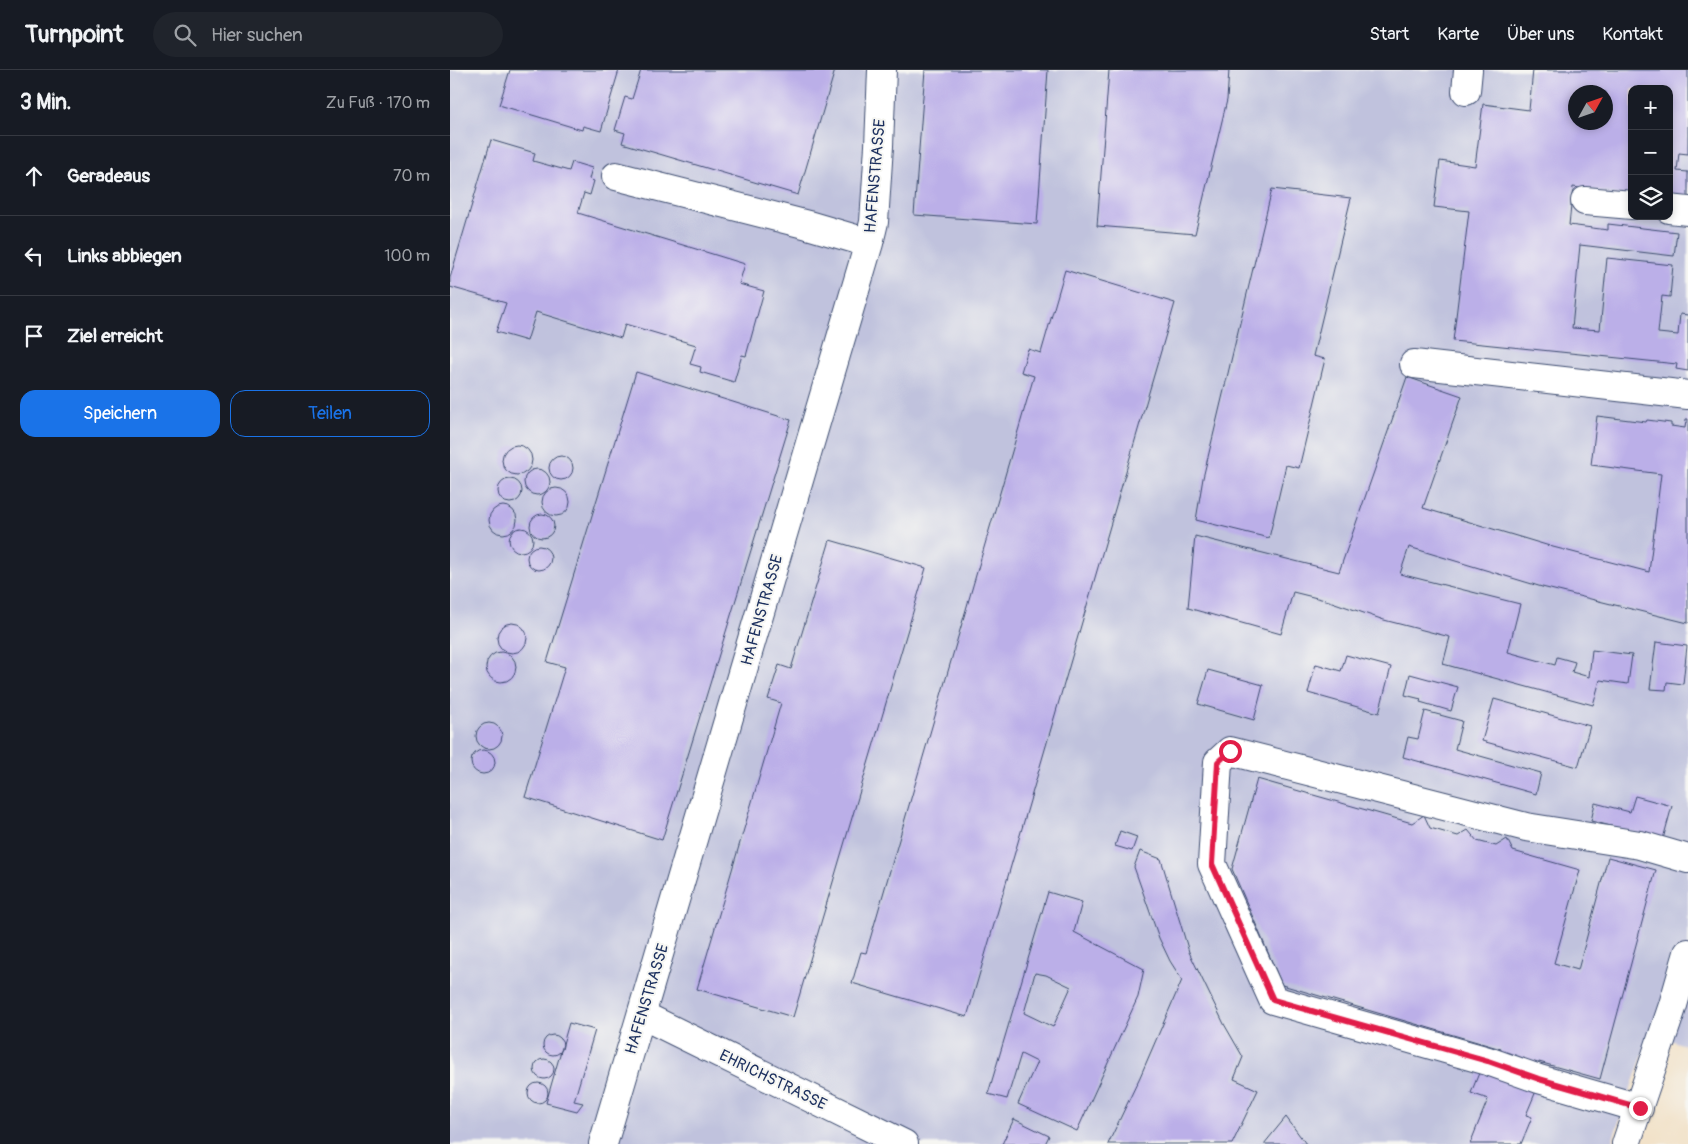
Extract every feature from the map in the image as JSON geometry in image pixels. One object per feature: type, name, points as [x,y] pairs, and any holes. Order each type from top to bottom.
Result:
[{"type":"street","name":"HAFENSTRASSE","points":[[603,1144],[869,243],[874,222],[882,70]]},
{"type":"street","points":[[616,176],[808,225],[869,243]]},
{"type":"street","points":[[1585,201],[1628,205]]},
{"type":"street","points":[[1673,209],[1688,211]]},
{"type":"street","points":[[1414,364],[1688,395]]},
{"type":"street","points":[[1640,1108],[1539,1079],[1488,1061],[1273,1000],[1212,864],[1218,762],[1230,751],[1526,827],[1640,845],[1688,859]]},
{"type":"street","points":[[1626,1144],[1640,1108],[1688,952]]},
{"type":"street","name":"EHRICHSTRASSE","points":[[642,1016],[904,1144]]},
{"type":"shaded area","points":[[450,70],[1688,70],[1688,1046],[1650,1034],[1611,1144],[450,1144]]},
{"type":"building","points":[[510,70],[619,70],[601,131],[583,126],[582,130],[499,105]]},
{"type":"building","points":[[641,70],[835,70],[798,195],[622,143],[625,133],[615,130],[625,97],[632,99]]},
{"type":"building","points":[[925,70],[1048,70],[1037,224],[914,215]]},
{"type":"building","points":[[1109,70],[1229,70],[1227,100],[1195,234],[1097,226]]},
{"type":"building","points":[[1533,70],[1688,70],[1688,154],[1679,153],[1677,171],[1688,172],[1688,202],[1673,200],[1673,85],[1628,85],[1628,195],[1573,187],[1569,225],[1608,230],[1608,224],[1677,232],[1674,256],[1580,245],[1572,328],[1600,330],[1607,258],[1673,265],[1670,297],[1662,296],[1658,333],[1678,335],[1680,314],[1688,315],[1688,371],[1676,369],[1677,364],[1453,341],[1469,211],[1434,207],[1440,161],[1475,166],[1483,104],[1529,110]]},
{"type":"building","points":[[491,140],[535,153],[533,161],[569,171],[572,162],[592,168],[589,179],[594,181],[590,195],[584,193],[578,213],[745,264],[739,284],[764,291],[746,356],[742,355],[734,382],[700,372],[701,367],[690,364],[696,345],[625,324],[621,338],[536,312],[527,341],[496,332],[506,303],[450,287],[450,278]]},
{"type":"building","points":[[1272,189],[1351,198],[1313,356],[1325,359],[1299,468],[1286,465],[1269,538],[1196,520],[1203,478]]},
{"type":"building","points":[[1065,270],[1175,303],[967,1017],[852,983],[861,952],[866,953],[1034,376],[1021,372],[1028,349],[1041,353]]},
{"type":"building","points":[[636,372],[791,420],[662,840],[525,797],[565,667],[547,662]]},
{"type":"building","points":[[1407,377],[1462,396],[1423,508],[1553,547],[1649,572],[1661,474],[1591,465],[1597,416],[1671,423],[1671,426],[1685,428],[1686,419],[1688,419],[1688,623],[1542,587],[1409,547],[1400,574],[1520,604],[1508,652],[1555,665],[1557,657],[1575,662],[1572,672],[1589,677],[1592,650],[1632,655],[1628,684],[1600,680],[1593,705],[1443,664],[1450,637],[1384,620],[1329,601],[1293,592],[1281,634],[1188,608],[1195,536],[1339,572]]},
{"type":"building","points":[[517,445],[528,449],[532,460],[528,471],[517,475],[506,471],[502,460],[506,449]]},
{"type":"building","points":[[561,456],[569,460],[573,468],[569,476],[561,480],[553,476],[549,468],[553,460]]},
{"type":"building","points":[[537,469],[546,473],[550,482],[546,491],[537,495],[528,491],[524,482],[528,473]]},
{"type":"building","points":[[510,479],[518,483],[522,491],[518,499],[510,503],[502,499],[498,491],[502,483]]},
{"type":"building","points":[[556,488],[566,492],[570,502],[566,512],[556,516],[546,512],[542,502],[546,492]]},
{"type":"building","points":[[503,506],[513,510],[517,520],[513,530],[503,534],[493,530],[489,520],[493,510]]},
{"type":"building","points":[[542,514],[550,518],[554,526],[550,534],[542,538],[534,534],[530,526],[534,518]]},
{"type":"building","points":[[521,528],[526,529],[532,535],[532,545],[526,551],[521,552],[516,551],[510,545],[509,540],[510,535],[516,529]]},
{"type":"building","points":[[830,540],[926,568],[793,1017],[697,989],[781,703],[768,699],[779,665],[791,669]]},
{"type":"building","points":[[539,546],[544,547],[550,553],[550,563],[544,569],[539,570],[534,569],[528,563],[527,558],[528,553],[534,547]]},
{"type":"building","points":[[512,623],[523,627],[527,638],[523,649],[512,653],[501,649],[497,638],[501,627]]},
{"type":"building","points":[[1656,642],[1687,646],[1683,684],[1667,682],[1666,690],[1650,689]]},
{"type":"building","points":[[501,652],[507,653],[515,661],[515,673],[507,681],[501,682],[495,681],[487,673],[486,667],[487,661],[495,653]]},
{"type":"building","points":[[1346,655],[1391,667],[1379,713],[1308,693],[1316,664],[1341,671]]},
{"type":"building","points":[[1208,670],[1263,685],[1254,720],[1198,704]]},
{"type":"building","points":[[1410,674],[1458,687],[1451,711],[1420,702],[1421,699],[1405,695]]},
{"type":"building","points":[[1494,699],[1590,726],[1578,767],[1482,741]]},
{"type":"building","points":[[1425,711],[1462,721],[1455,749],[1541,773],[1536,794],[1403,757],[1408,737],[1418,739]]},
{"type":"building","points":[[489,723],[498,727],[502,736],[498,745],[489,749],[480,745],[476,736],[480,727]]},
{"type":"building","points":[[483,750],[492,753],[495,762],[492,771],[483,774],[474,771],[471,762],[474,753]]},
{"type":"building","points":[[1257,779],[1412,823],[1424,815],[1430,828],[1458,836],[1468,830],[1477,841],[1496,846],[1507,839],[1513,851],[1580,870],[1554,963],[1578,970],[1608,857],[1656,870],[1600,1079],[1539,1062],[1537,1070],[1498,1058],[1501,1049],[1282,985],[1232,869]]},
{"type":"building","points":[[1635,796],[1672,806],[1663,839],[1591,821],[1595,803],[1630,812]]},
{"type":"building","points":[[1120,831],[1137,837],[1132,851],[1115,846]]},
{"type":"building","points":[[1140,851],[1161,859],[1189,952],[1224,1024],[1243,1057],[1234,1079],[1258,1090],[1232,1144],[1108,1144],[1140,1077],[1182,980],[1159,938],[1134,867]]},
{"type":"building","points":[[1048,892],[1082,902],[1074,932],[1144,969],[1138,997],[1077,1131],[1018,1104],[1037,1062],[1021,1054],[1007,1099],[988,1094]],"holes":[[[1035,973],[1046,975],[1071,987],[1053,1027],[1024,1013]]]},
{"type":"building","points":[[569,1023],[595,1030],[574,1101],[583,1103],[577,1111],[546,1103]]},
{"type":"building","points":[[553,1035],[560,1038],[563,1045],[560,1052],[553,1055],[546,1052],[543,1045],[546,1038]]},
{"type":"building","points":[[544,1059],[551,1062],[554,1069],[551,1076],[544,1079],[537,1076],[534,1069],[537,1062]]},
{"type":"building","points":[[1481,1068],[1536,1091],[1526,1115],[1532,1117],[1521,1144],[1470,1144],[1488,1099],[1471,1093]]},
{"type":"building","points":[[538,1083],[545,1086],[548,1093],[545,1100],[538,1103],[531,1100],[528,1093],[531,1086]]},
{"type":"building","points":[[1286,1117],[1306,1144],[1264,1144]]},
{"type":"building","points":[[1014,1119],[1049,1136],[1045,1144],[1002,1144]]},
{"type":"route","points":[[1230,751],[1218,762],[1212,864],[1273,1000],[1488,1061],[1539,1079],[1640,1108]]}]
